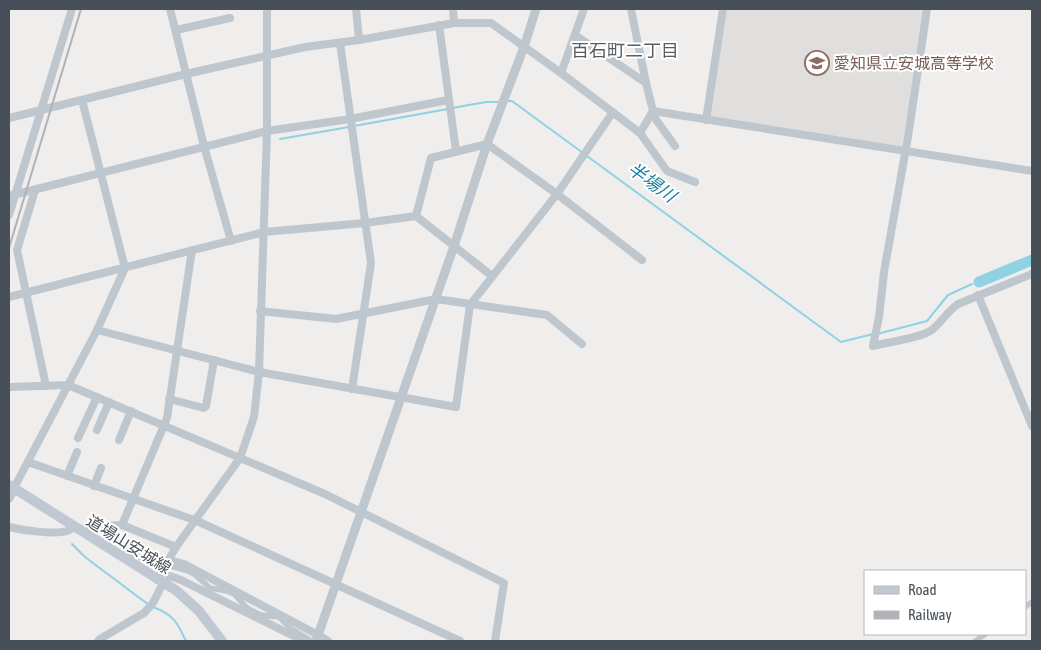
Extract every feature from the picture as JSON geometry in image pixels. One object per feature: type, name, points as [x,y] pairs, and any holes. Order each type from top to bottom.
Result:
[{"type":"main road","name":"道場山安城線","points":[[12,487],[76,529],[161,579],[188,599],[222,641]]},
{"type":"street","points":[[9,215],[12,195],[41,110],[72,9]]},
{"type":"street","points":[[170,9],[204,146],[231,241]]},
{"type":"street","points":[[98,641],[151,606],[168,562],[176,547],[197,521],[240,458],[254,418],[259,372],[264,232],[267,131],[267,9]]},
{"type":"street","points":[[356,9],[359,40]]},
{"type":"street","points":[[453,9],[454,23]]},
{"type":"street","points":[[315,639],[436,299],[486,144],[524,47],[536,9]]},
{"type":"street","points":[[561,73],[584,9]]},
{"type":"street","points":[[631,9],[653,113],[675,146]]},
{"type":"street","points":[[706,120],[723,9]]},
{"type":"street","points":[[927,9],[906,151],[884,272],[879,317],[873,346],[924,334],[933,329],[950,309],[958,304],[1032,274]]},
{"type":"street","points":[[176,30],[230,18]]},
{"type":"street","points":[[9,109],[10,118],[186,74],[305,47],[359,40],[454,23],[491,23],[640,133],[667,171],[695,182]]},
{"type":"street","points":[[439,25],[456,151]]},
{"type":"street","points":[[575,35],[646,83]]},
{"type":"street","points":[[340,43],[371,263],[352,389]]},
{"type":"street","points":[[9,500],[12,487],[28,462],[97,330],[125,268],[82,100]]},
{"type":"street","points":[[12,195],[267,131],[350,119],[448,100]]},
{"type":"street","points":[[97,330],[259,372],[456,407],[470,305],[557,194],[613,112]]},
{"type":"street","points":[[653,113],[1032,171]]},
{"type":"street","points":[[640,133],[653,113]]},
{"type":"street","points":[[416,216],[431,158],[486,144],[557,194],[642,260]]},
{"type":"street","points":[[35,190],[17,250],[46,386]]},
{"type":"street","points":[[9,297],[264,232],[365,223],[416,216],[492,276]]},
{"type":"street","points":[[122,525],[164,426],[192,250]]},
{"type":"street","points":[[978,295],[1032,426]]},
{"type":"street","points":[[260,311],[336,320],[436,299],[547,315],[582,344]]},
{"type":"street","points":[[169,399],[204,408],[206,406],[214,360]]},
{"type":"street","points":[[9,388],[68,385],[325,494],[504,583],[495,641]]},
{"type":"street","points":[[78,438],[97,397]]},
{"type":"street","points":[[97,430],[109,402]]},
{"type":"street","points":[[119,440],[131,411]]},
{"type":"street","points":[[67,476],[76,452]]},
{"type":"street","points":[[28,462],[197,521],[460,641]]},
{"type":"street","points":[[94,486],[100,468]]},
{"type":"street","points":[[9,527],[22,530],[58,532],[93,526],[122,525],[176,547]]},
{"type":"street","points":[[126,553],[184,564],[315,639],[328,641]]},
{"type":"street","points":[[161,579],[182,580],[304,641]]},
{"type":"shaded area","name":"愛知県立安城高等学校","points":[[726,9],[924,9],[902,147],[709,117]]},
{"type":"waterway","name":"半場川","points":[[507,101],[512,101],[583,153]]},
{"type":"waterway","name":"半場川","points":[[452,108],[486,102],[500,102]]},
{"type":"waterway","name":"半場川","points":[[354,126],[448,109]]},
{"type":"waterway","name":"半場川","points":[[280,139],[349,127]]},
{"type":"waterway","name":"半場川","points":[[587,156],[841,342],[873,334]]},
{"type":"waterway","name":"半場川","points":[[979,282],[1032,260]]},
{"type":"waterway","name":"半場川","points":[[877,334],[927,321],[948,295],[972,284]]},
{"type":"waterway","points":[[72,544],[85,557],[149,605]]},
{"type":"waterway","points":[[153,607],[166,613],[174,620],[186,641]]},
{"type":"railway","points":[[9,248],[81,9]]},
{"type":"place","name":"愛知県立安城高等学校","points":[[817,63]]},
{"type":"district","name":"百石町二丁目","points":[[625,50]]}]
